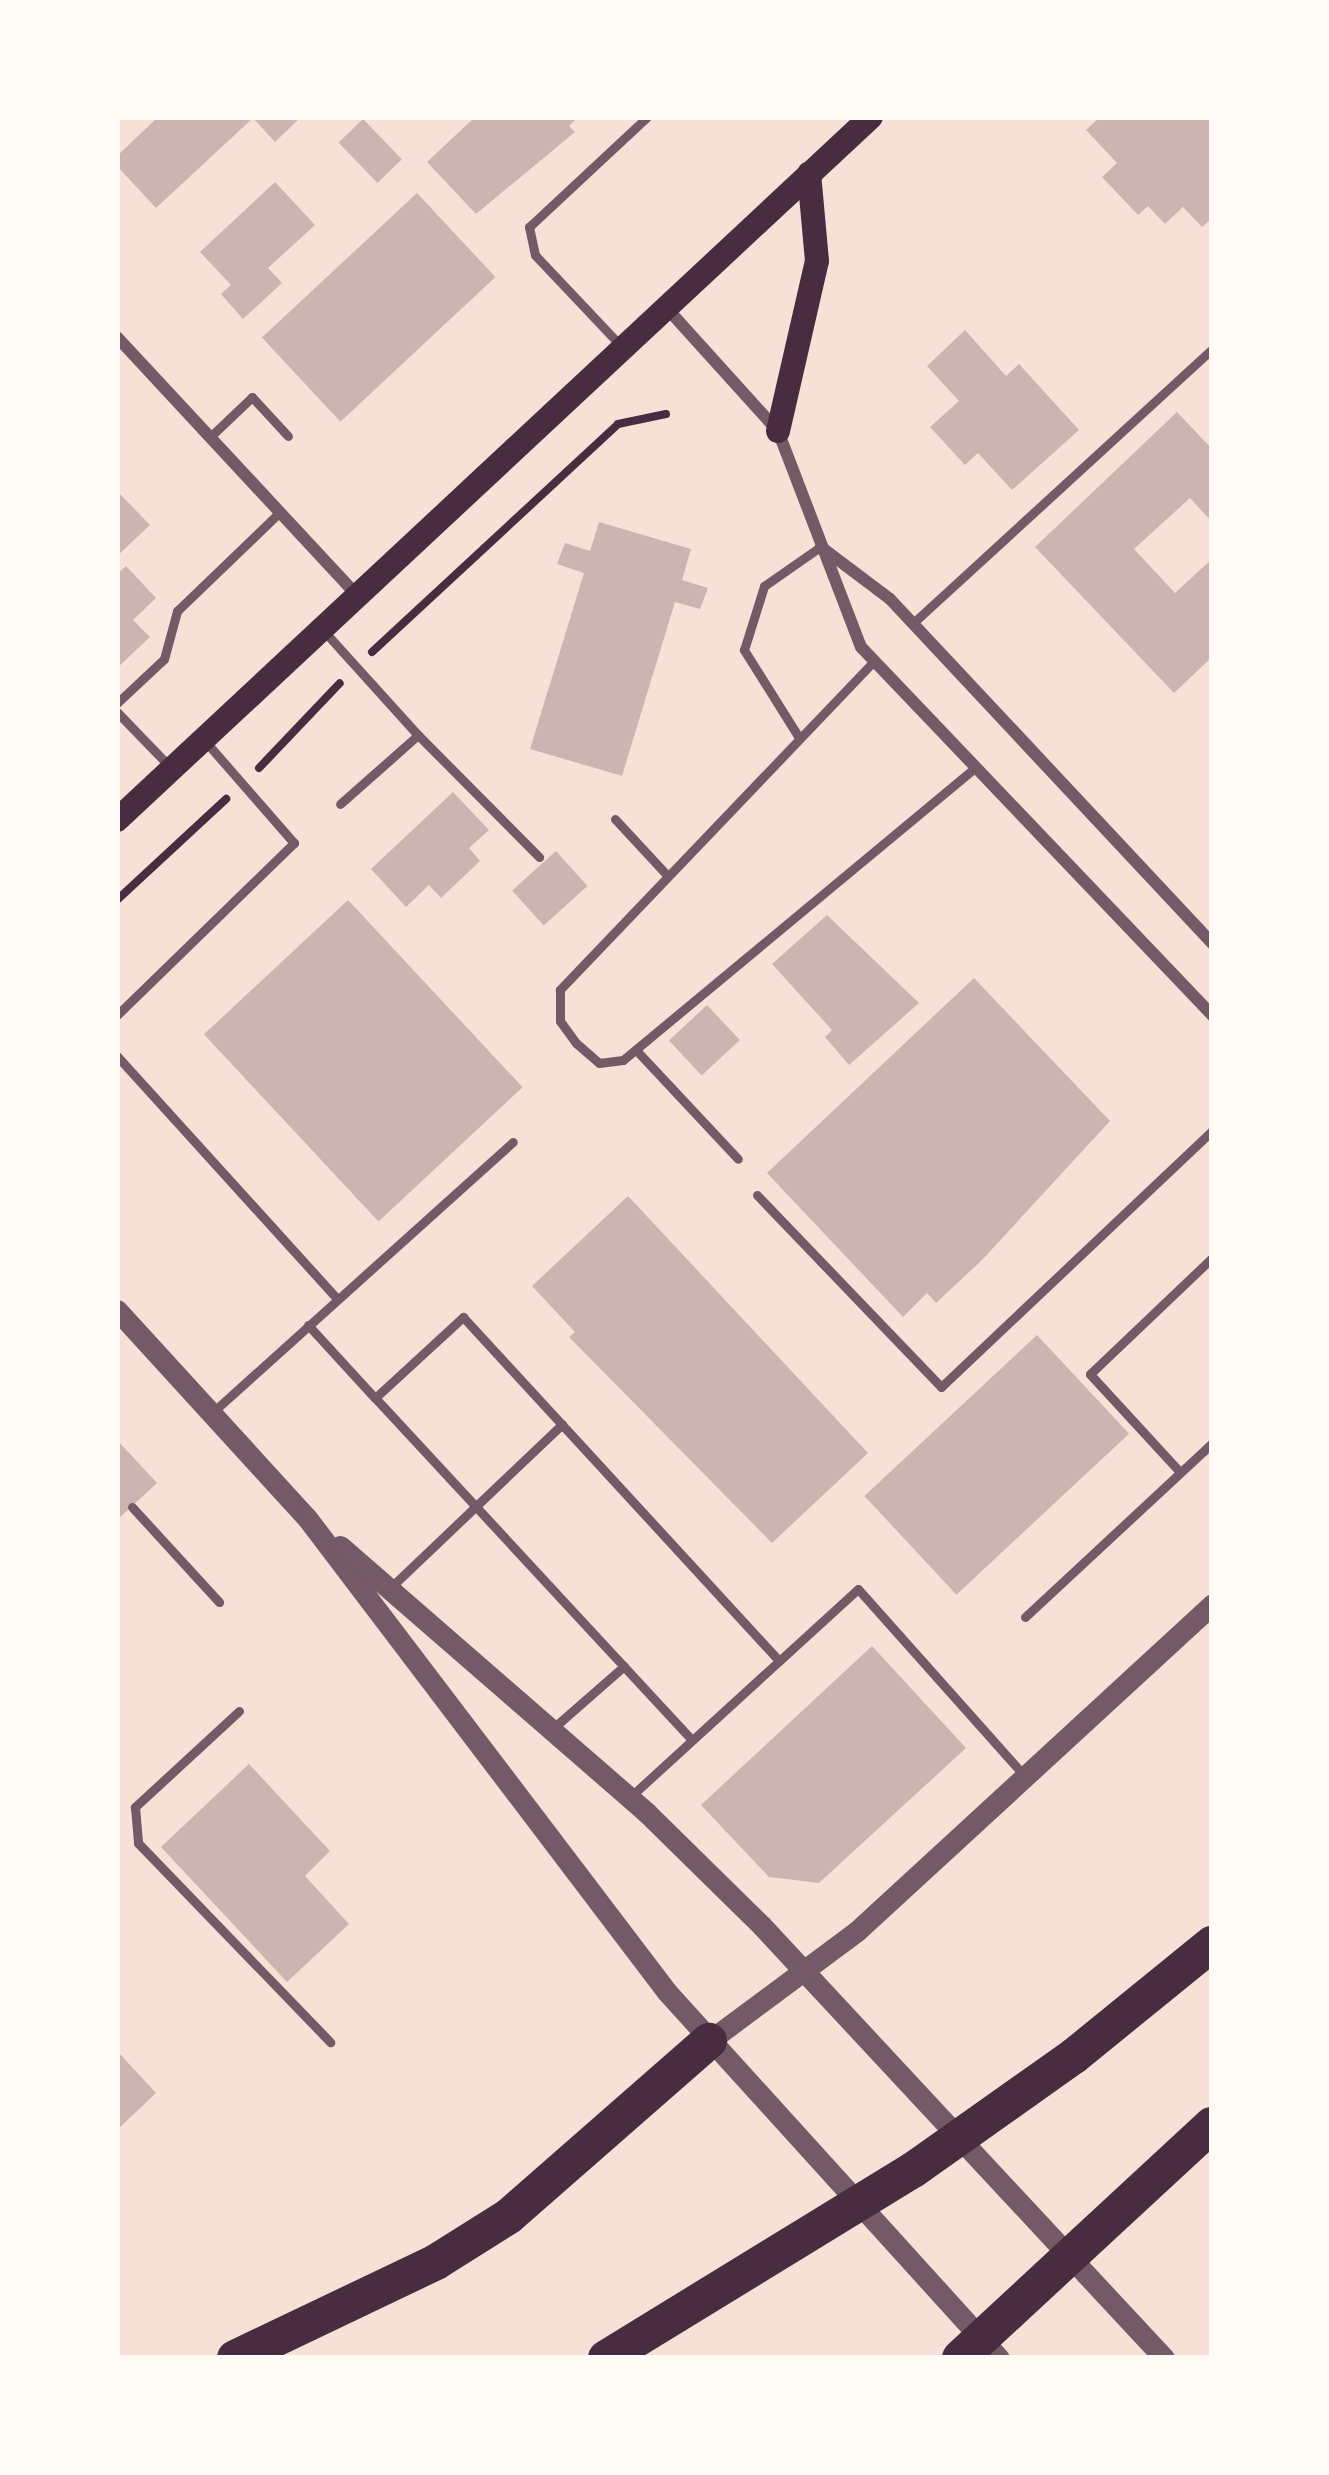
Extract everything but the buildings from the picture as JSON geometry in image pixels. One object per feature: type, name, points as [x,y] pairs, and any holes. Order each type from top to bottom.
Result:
[{"type":"highway","points":[[606,2358],[734,2283],[1074,2056],[1212,1944]]},
{"type":"highway","points":[[235,2358],[436,2262],[509,2216],[709,2041]]},
{"type":"highway","points":[[960,2358],[1212,2125]]},
{"type":"main road","points":[[117,820],[664,305],[872,117]]},
{"type":"main road","points":[[778,431],[817,261],[808,173]]},
{"type":"street","points":[[664,305],[778,431],[820,547],[874,661],[1212,1016]]},
{"type":"street","points":[[117,337],[356,593]]},
{"type":"street","points":[[820,547],[913,624],[1212,943]]},
{"type":"street","points":[[117,1310],[308,1518],[629,1798],[807,1971],[1164,2358]]},
{"type":"street","points":[[308,1518],[549,1844],[709,2041],[999,2358]]},
{"type":"street","points":[[709,2041],[807,1971],[1027,1778],[1212,1604]]},
{"type":"lane","points":[[621,346],[535,255],[530,227],[647,117]]},
{"type":"lane","points":[[913,624],[1210,355]]},
{"type":"lane","points":[[210,437],[252,397],[288,436]]},
{"type":"lane","points":[[171,769],[117,707],[164,659],[177,611],[280,512]]},
{"type":"lane","points":[[797,736],[744,650],[764,586],[820,547]]},
{"type":"lane","points":[[321,627],[418,735],[539,857]]},
{"type":"lane","points":[[874,661],[797,736],[560,990],[560,1021],[599,1063],[637,1050],[976,767]]},
{"type":"lane","points":[[340,804],[418,735]]},
{"type":"lane","points":[[117,1015],[294,843],[202,738]]},
{"type":"lane","points":[[615,819],[666,874]]},
{"type":"lane","points":[[637,1050],[738,1159]]},
{"type":"lane","points":[[117,1057],[337,1299]]},
{"type":"lane","points":[[757,1195],[941,1387],[1212,1131]]},
{"type":"lane","points":[[211,1413],[513,1142]]},
{"type":"lane","points":[[1180,1472],[1090,1374],[1212,1258]]},
{"type":"lane","points":[[375,1398],[463,1316],[779,1661]]},
{"type":"lane","points":[[308,1325],[692,1740]]},
{"type":"lane","points":[[389,1589],[562,1424]]},
{"type":"lane","points":[[1025,1617],[1212,1443]]},
{"type":"lane","points":[[131,1507],[219,1601]]},
{"type":"lane","points":[[629,1798],[858,1589],[1027,1778]]},
{"type":"lane","points":[[551,1730],[624,1666]]},
{"type":"lane","points":[[239,1712],[135,1807],[138,1843],[330,2042]]},
{"type":"path","points":[[117,900],[243,784],[357,667],[618,424],[637,414],[666,414]]}]
